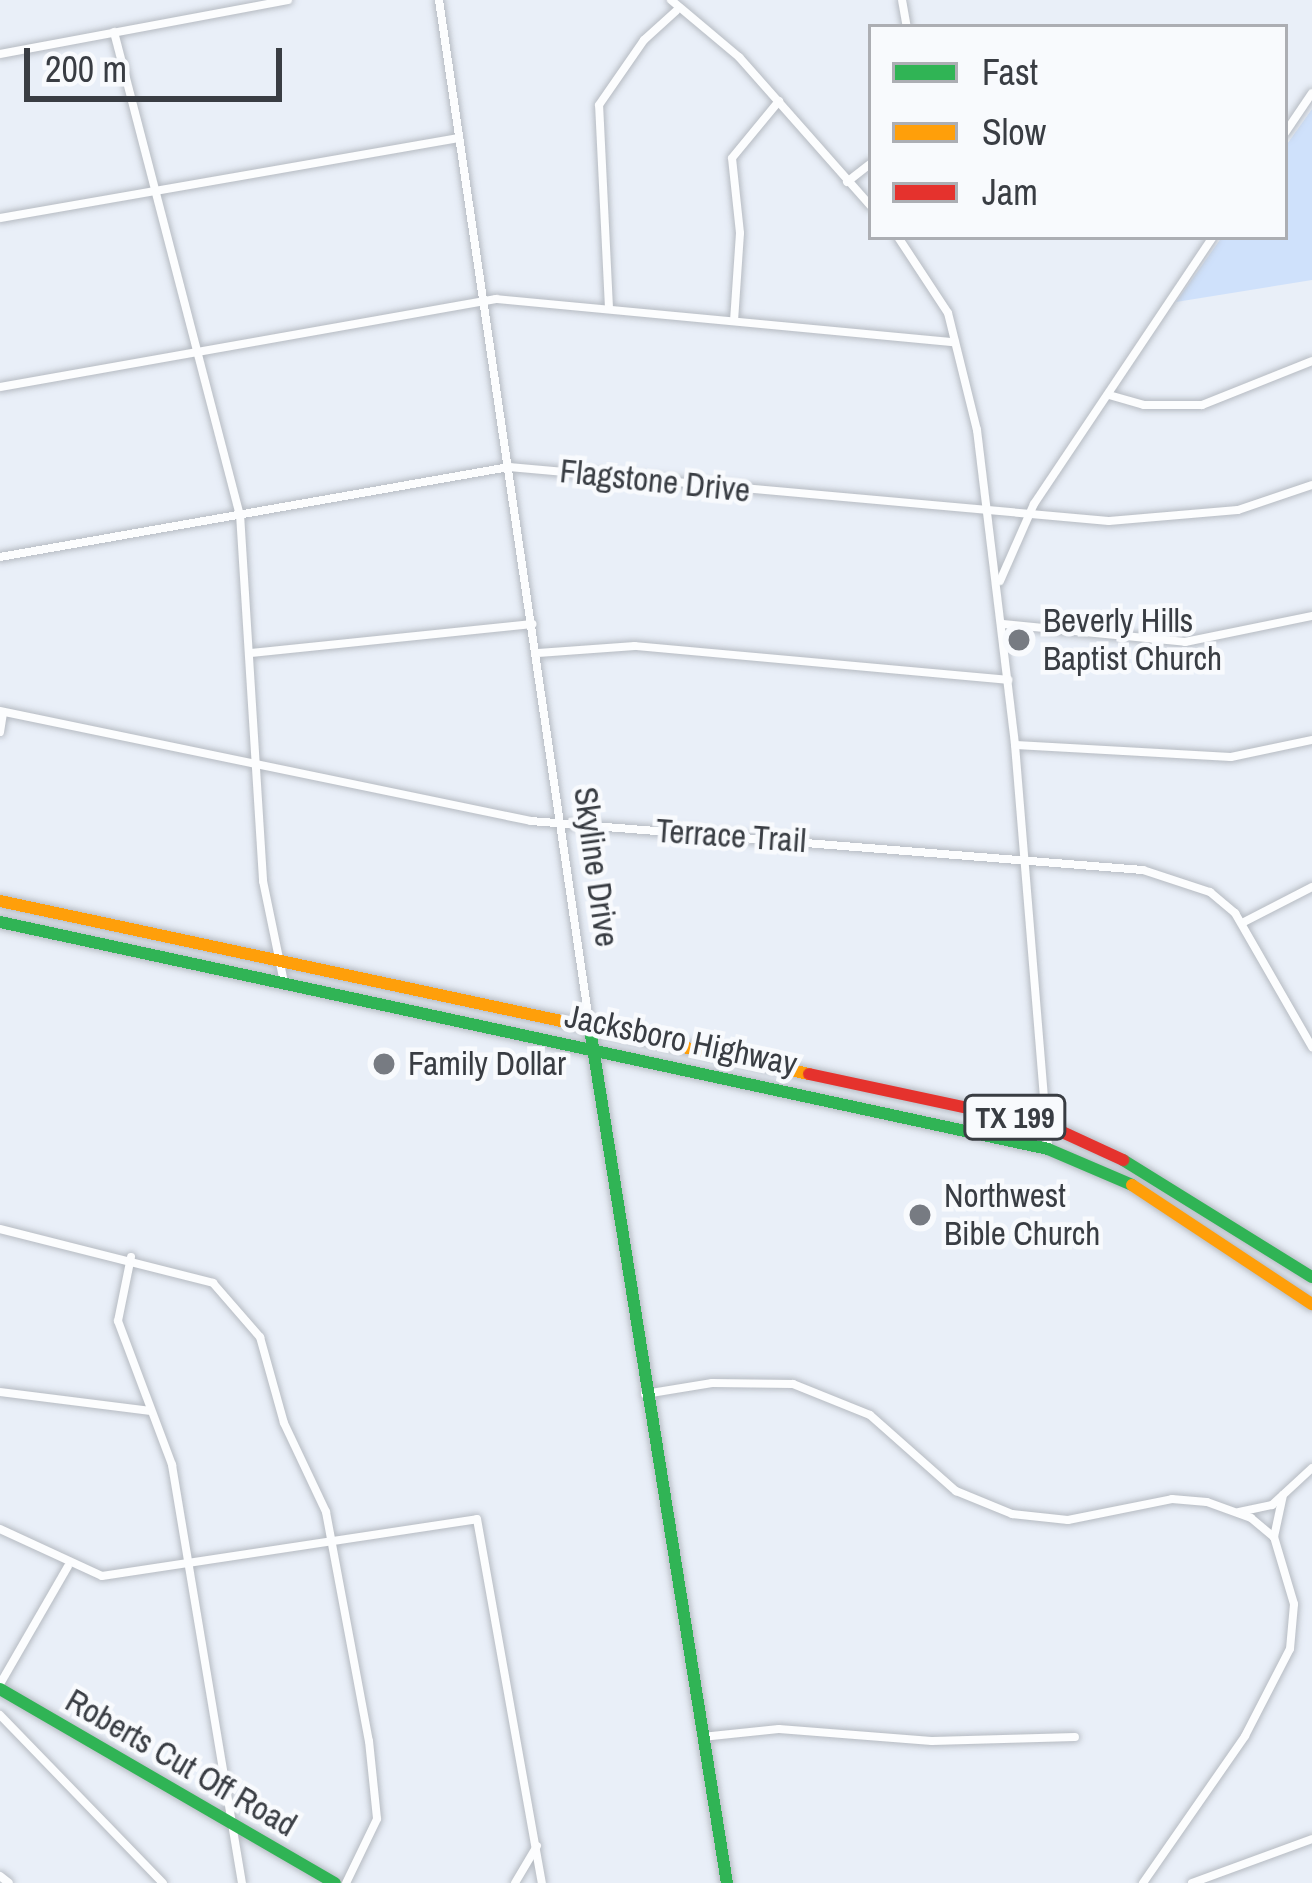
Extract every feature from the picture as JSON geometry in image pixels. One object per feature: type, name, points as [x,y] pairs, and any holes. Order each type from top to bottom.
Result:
[{"type":"main road","name":"Jacksboro Highway","points":[[0,901],[1047,1125],[1163,1178],[1312,1277]]},
{"type":"main road","name":"Jacksboro Highway","points":[[0,922],[1048,1149],[1124,1180],[1312,1304]]},
{"type":"main road","points":[[146,952],[150,934]]},
{"type":"main road","name":"Skyline Drive","points":[[590,1029],[645,1395],[727,1883]]},
{"type":"main road","points":[[826,1099],[832,1077]]},
{"type":"main road","name":"Roberts Cut Off Road","points":[[0,1686],[335,1883]]},
{"type":"street","points":[[0,54],[288,0]]},
{"type":"street","name":"Skyline Drive","points":[[439,0],[564,824],[590,1029]]},
{"type":"street","points":[[671,0],[676,11],[717,35],[868,203]]},
{"type":"street","points":[[609,308],[599,105],[676,11]]},
{"type":"street","points":[[114,32],[240,514],[263,881],[284,982]]},
{"type":"street","points":[[1288,129],[1312,93]]},
{"type":"street","points":[[734,321],[740,233],[732,158],[778,101]]},
{"type":"street","points":[[0,218],[460,138]]},
{"type":"street","points":[[848,182],[868,165]]},
{"type":"street","points":[[900,240],[937,286],[955,342],[999,583],[1048,1149]]},
{"type":"street","points":[[999,583],[1026,517],[1212,240]]},
{"type":"street","points":[[0,387],[483,300],[955,342]]},
{"type":"street","points":[[1109,394],[1144,405],[1202,405],[1312,361]]},
{"type":"street","name":"Flagstone Drive","points":[[0,556],[508,467],[986,514],[1160,521],[1238,510],[1312,485]]},
{"type":"street","points":[[1003,624],[1185,643],[1312,616]]},
{"type":"street","points":[[250,652],[533,625]]},
{"type":"street","points":[[538,653],[634,646],[1008,680]]},
{"type":"street","points":[[0,732],[2,712]]},
{"type":"street","name":"Terrace Trail","points":[[2,712],[564,824],[1143,870],[1210,892],[1242,923],[1312,1047]]},
{"type":"street","points":[[1016,745],[1232,757],[1312,740]]},
{"type":"street","points":[[1242,923],[1312,887]]},
{"type":"street","points":[[0,1229],[131,1257],[213,1283],[250,1319],[332,1539],[377,1797],[377,1819],[346,1883]]},
{"type":"street","points":[[131,1257],[118,1322],[172,1465],[242,1883]]},
{"type":"street","points":[[645,1395],[749,1382],[831,1395],[890,1430],[956,1491],[1012,1514],[1068,1520],[1172,1498],[1239,1511],[1274,1537]]},
{"type":"street","points":[[0,1392],[151,1411]]},
{"type":"street","points":[[1239,1511],[1283,1496],[1312,1468]]},
{"type":"street","points":[[1143,1883],[1281,1673],[1294,1604],[1274,1537],[1283,1496]]},
{"type":"street","points":[[0,1529],[65,1565],[102,1576],[477,1519],[542,1883]]},
{"type":"street","points":[[0,1686],[65,1565]]},
{"type":"street","points":[[0,1715],[164,1883]]},
{"type":"street","points":[[702,1737],[779,1729],[932,1741],[1075,1737]]},
{"type":"street","points":[[1192,1883],[1312,1839]]},
{"type":"street","points":[[515,1883],[538,1845]]},
{"type":"street","points":[[0,1876],[9,1883]]},
{"type":"shaded area","points":[[1312,109],[1312,280],[1176,302],[1220,240],[1288,240],[1288,143]]},
{"type":"traffic: fast","points":[[0,922],[1048,1149],[1132,1185]]},
{"type":"traffic: fast","points":[[590,1029],[727,1883]]},
{"type":"traffic: fast","points":[[1123,1160],[1312,1277]]},
{"type":"traffic: fast","points":[[0,1689],[335,1883]]},
{"type":"traffic: slow","points":[[0,901],[809,1074]]},
{"type":"traffic: slow","points":[[1132,1185],[1312,1304]]},
{"type":"traffic: jam","points":[[809,1074],[1047,1125],[1123,1160]]},
{"type":"place","name":"Beverly Hills Baptist Church","points":[[1019,640]]},
{"type":"place","name":"Family Dollar","points":[[384,1064]]},
{"type":"place","name":"Northwest Bible Church","points":[[920,1215]]}]
